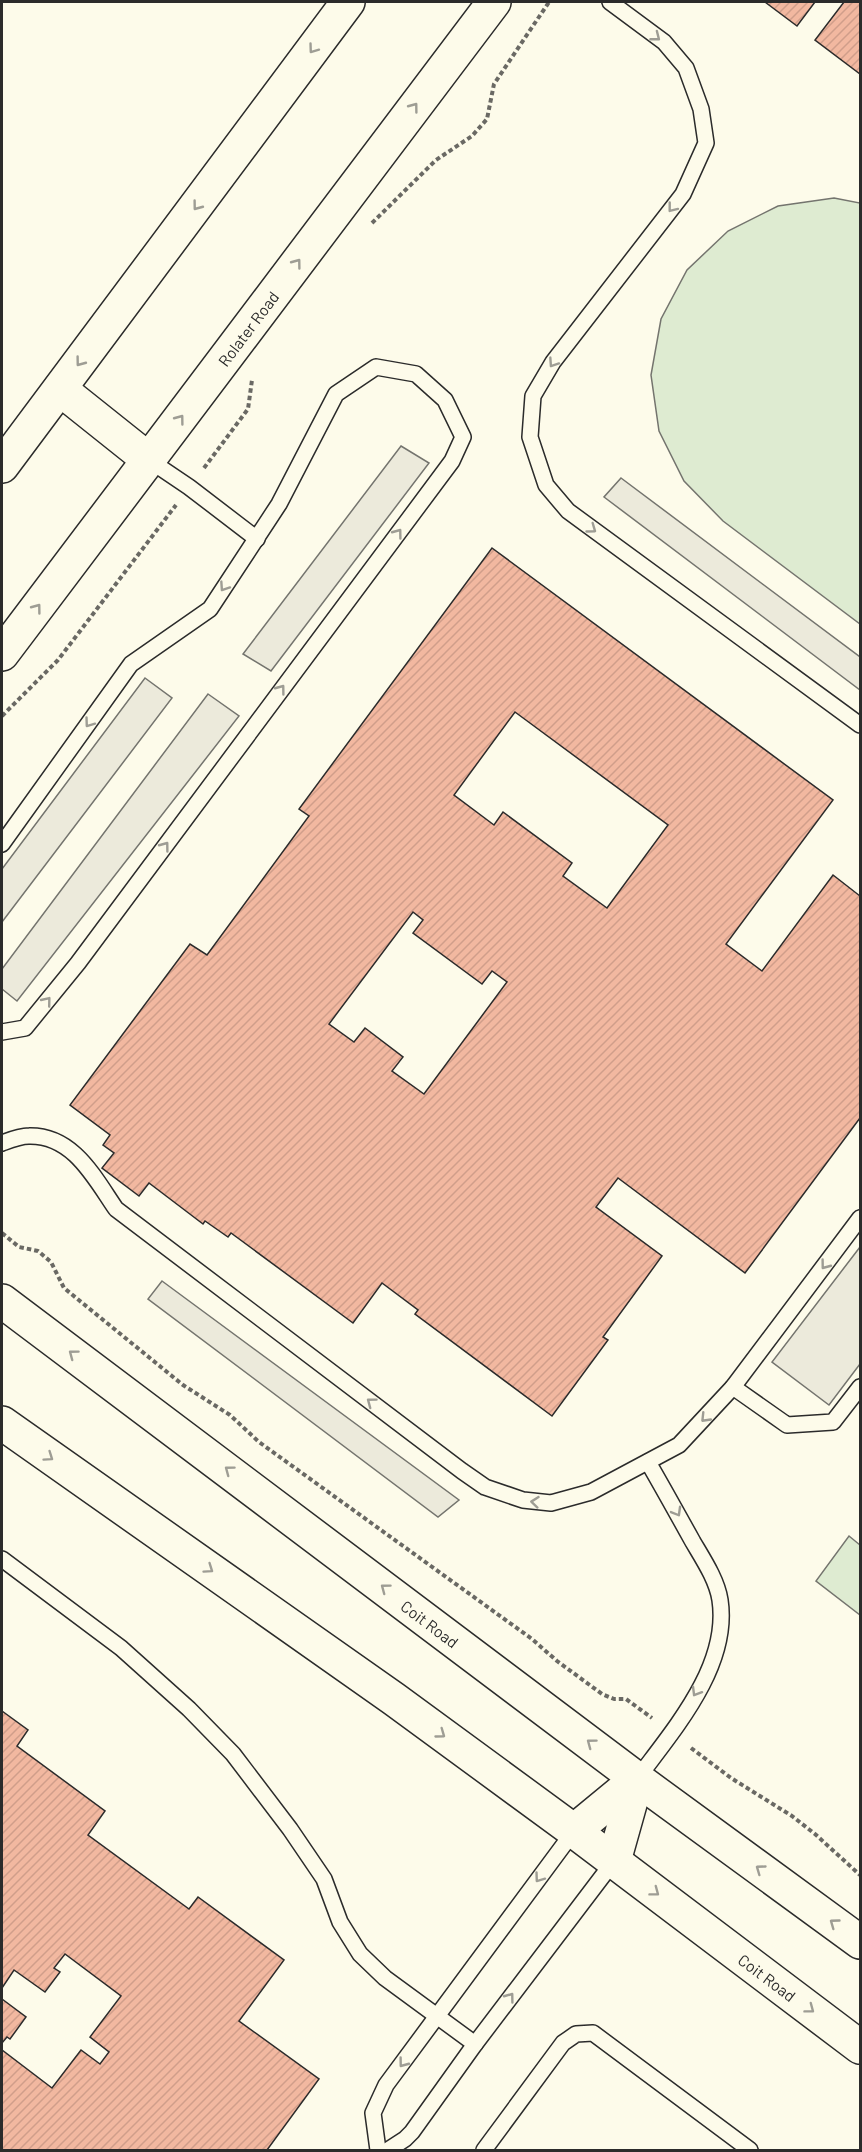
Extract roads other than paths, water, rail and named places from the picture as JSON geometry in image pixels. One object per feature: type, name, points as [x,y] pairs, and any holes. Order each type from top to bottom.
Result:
[{"type":"main road","points":[[2,466],[348,2]]},
{"type":"main road","name":"Rolater Road","points":[[2,654],[494,2]]},
{"type":"main road","points":[[60,388],[149,460]]},
{"type":"main road","name":"Coit Road","points":[[2,1301],[638,1779],[861,1942]]},
{"type":"main road","name":"Coit Road","points":[[2,1423],[394,1699],[861,2047]]},
{"type":"main road","points":[[574,1831],[638,1779]]},
{"type":"main road","points":[[614,1861],[638,1779]]},
{"type":"lane","points":[[610,2],[664,42],[686,68],[701,109],[706,143],[683,194],[553,362],[533,396],[530,437],[546,485],[568,511],[861,725]]},
{"type":"lane","points":[[2,844],[131,664],[210,609],[279,504],[336,394],[376,367],[416,374],[445,400],[463,437],[452,461],[78,963],[25,1028],[2,1032]]},
{"type":"lane","points":[[149,460],[257,538]]},
{"type":"lane","points":[[2,1143],[28,1136],[52,1139],[80,1158],[116,1209],[485,1487],[523,1500],[551,1503],[591,1492],[679,1445],[733,1388],[861,1218]]},
{"type":"lane","points":[[733,1388],[787,1425],[833,1422],[861,1387]]},
{"type":"lane","points":[[638,1779],[671,1732],[712,1666],[721,1625],[720,1598],[707,1566],[648,1462]]},
{"type":"lane","points":[[2,1559],[143,1666],[233,1754],[290,1829],[324,1879],[340,1922],[354,1947],[385,1978],[475,2044]]},
{"type":"lane","points":[[378,2151],[373,2113],[376,2102],[574,1831]]},
{"type":"lane","points":[[388,2151],[412,2132],[475,2044],[614,1861]]},
{"type":"lane","points":[[484,2151],[563,2043],[576,2034],[593,2033],[750,2151]]}]
